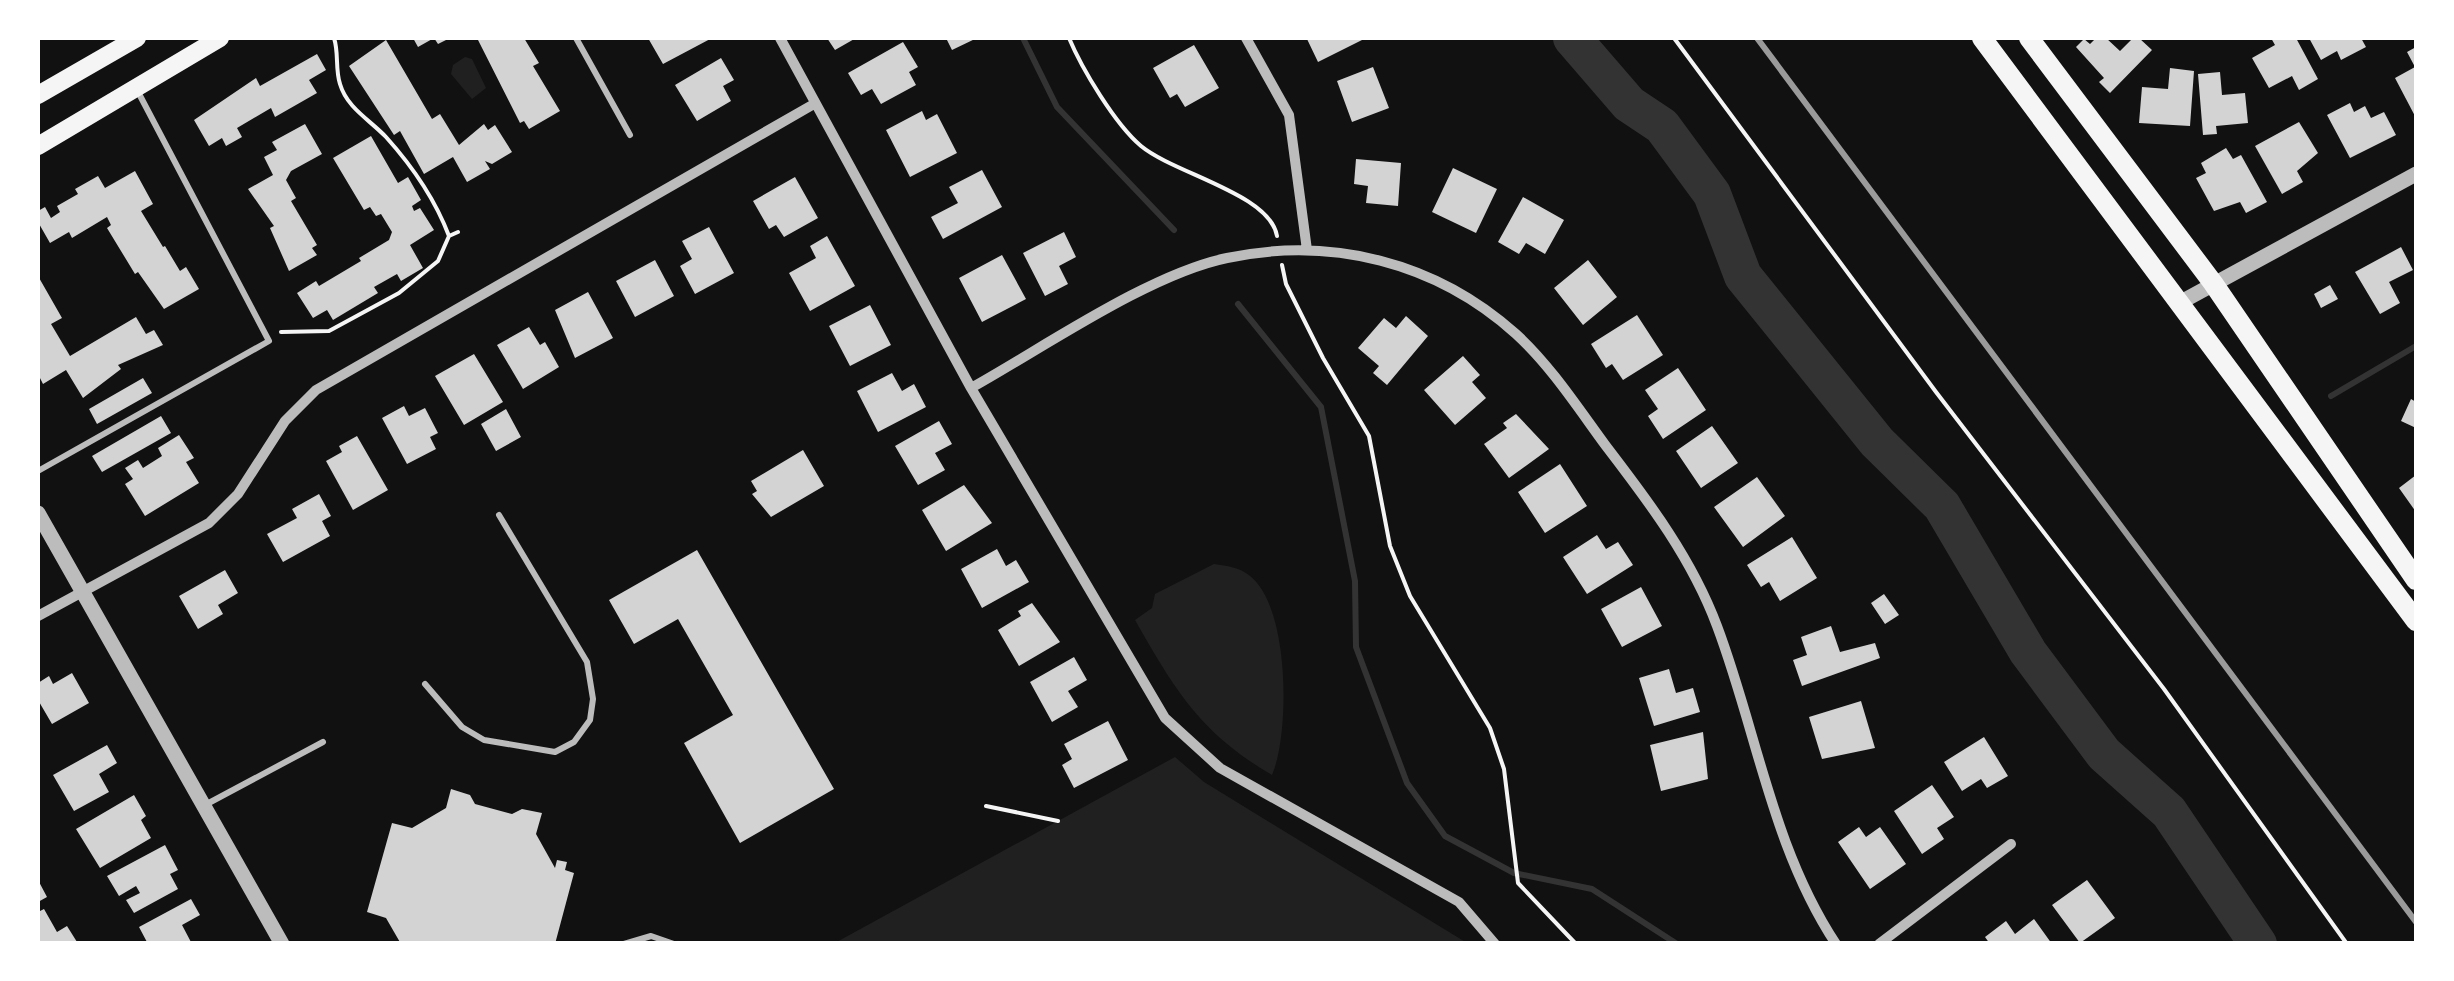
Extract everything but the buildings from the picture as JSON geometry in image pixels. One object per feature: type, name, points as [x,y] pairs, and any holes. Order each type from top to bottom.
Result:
[{"type":"main road","points":[[38,95],[137,38]]},
{"type":"main road","points":[[38,146],[220,38]]},
{"type":"main road","points":[[1982,38],[2416,622]]},
{"type":"main road","points":[[2030,38],[2213,284],[2416,580]]},
{"type":"street","points":[[780,38],[971,388],[1164,718],[1220,768],[1459,902],[1495,944]]},
{"type":"street","points":[[1246,38],[1288,115],[1307,250]]},
{"type":"street","points":[[38,616],[209,523],[238,494],[284,421],[316,390],[814,104]]},
{"type":"street","points":[[2180,302],[2416,174]]},
{"type":"street","points":[[971,388],[1180,275],[1223,259],[1279,249],[1367,255],[1424,274],[1468,298],[1516,334],[1563,388],[1656,510],[1688,565],[1716,622],[1743,701],[1774,817],[1836,944]]},
{"type":"street","points":[[38,513],[282,944]]},
{"type":"street","points":[[1879,944],[2011,844]]},
{"type":"lane","points":[[576,38],[630,135]]},
{"type":"lane","points":[[38,472],[266,346],[267,331],[136,87]]},
{"type":"lane","points":[[425,684],[462,727],[484,740],[555,752],[574,742],[590,720],[593,699],[587,662],[498,515]]},
{"type":"lane","points":[[204,805],[323,742]]},
{"type":"lane","points":[[624,944],[650,936],[674,944]]},
{"type":"path","points":[[334,38],[340,85],[357,112],[384,135],[416,174],[436,202],[449,236]]},
{"type":"path","points":[[1068,38],[1080,63],[1139,144],[1182,174],[1222,185],[1275,223],[1286,284],[1369,436],[1390,546],[1410,596],[1490,728],[1504,768],[1518,884],[1576,944]]},
{"type":"path","points":[[1674,38],[2176,705],[2348,944]]},
{"type":"path","points":[[267,331],[330,331],[419,281],[438,261],[449,236],[458,232]]},
{"type":"path","points":[[986,806],[1058,821]]},
{"type":"shaded area","points":[[465,57],[472,59],[486,88],[472,99],[451,74],[453,65]]},
{"type":"shaded area","points":[[1214,564],[1250,576],[1273,614],[1283,671],[1283,702],[1282,731],[1272,775],[1226,743],[1192,708],[1135,620],[1152,608],[1155,594]]},
{"type":"shaded area","points":[[1175,757],[1204,782],[1467,943],[833,944]]},
{"type":"waterway","points":[[1023,38],[1057,107],[1174,230]]},
{"type":"waterway","points":[[1572,38],[1629,104],[1662,126],[1712,194],[1743,276],[1877,442],[1942,506],[2028,652],[2104,754],[2169,812],[2258,944]]},
{"type":"waterway","points":[[1238,304],[1321,407],[1355,581],[1356,647],[1407,783],[1445,836],[1514,873],[1592,889],[1677,944]]},
{"type":"waterway","points":[[2331,396],[2416,346]]},
{"type":"railway","points":[[1757,38],[2416,922]]}]
